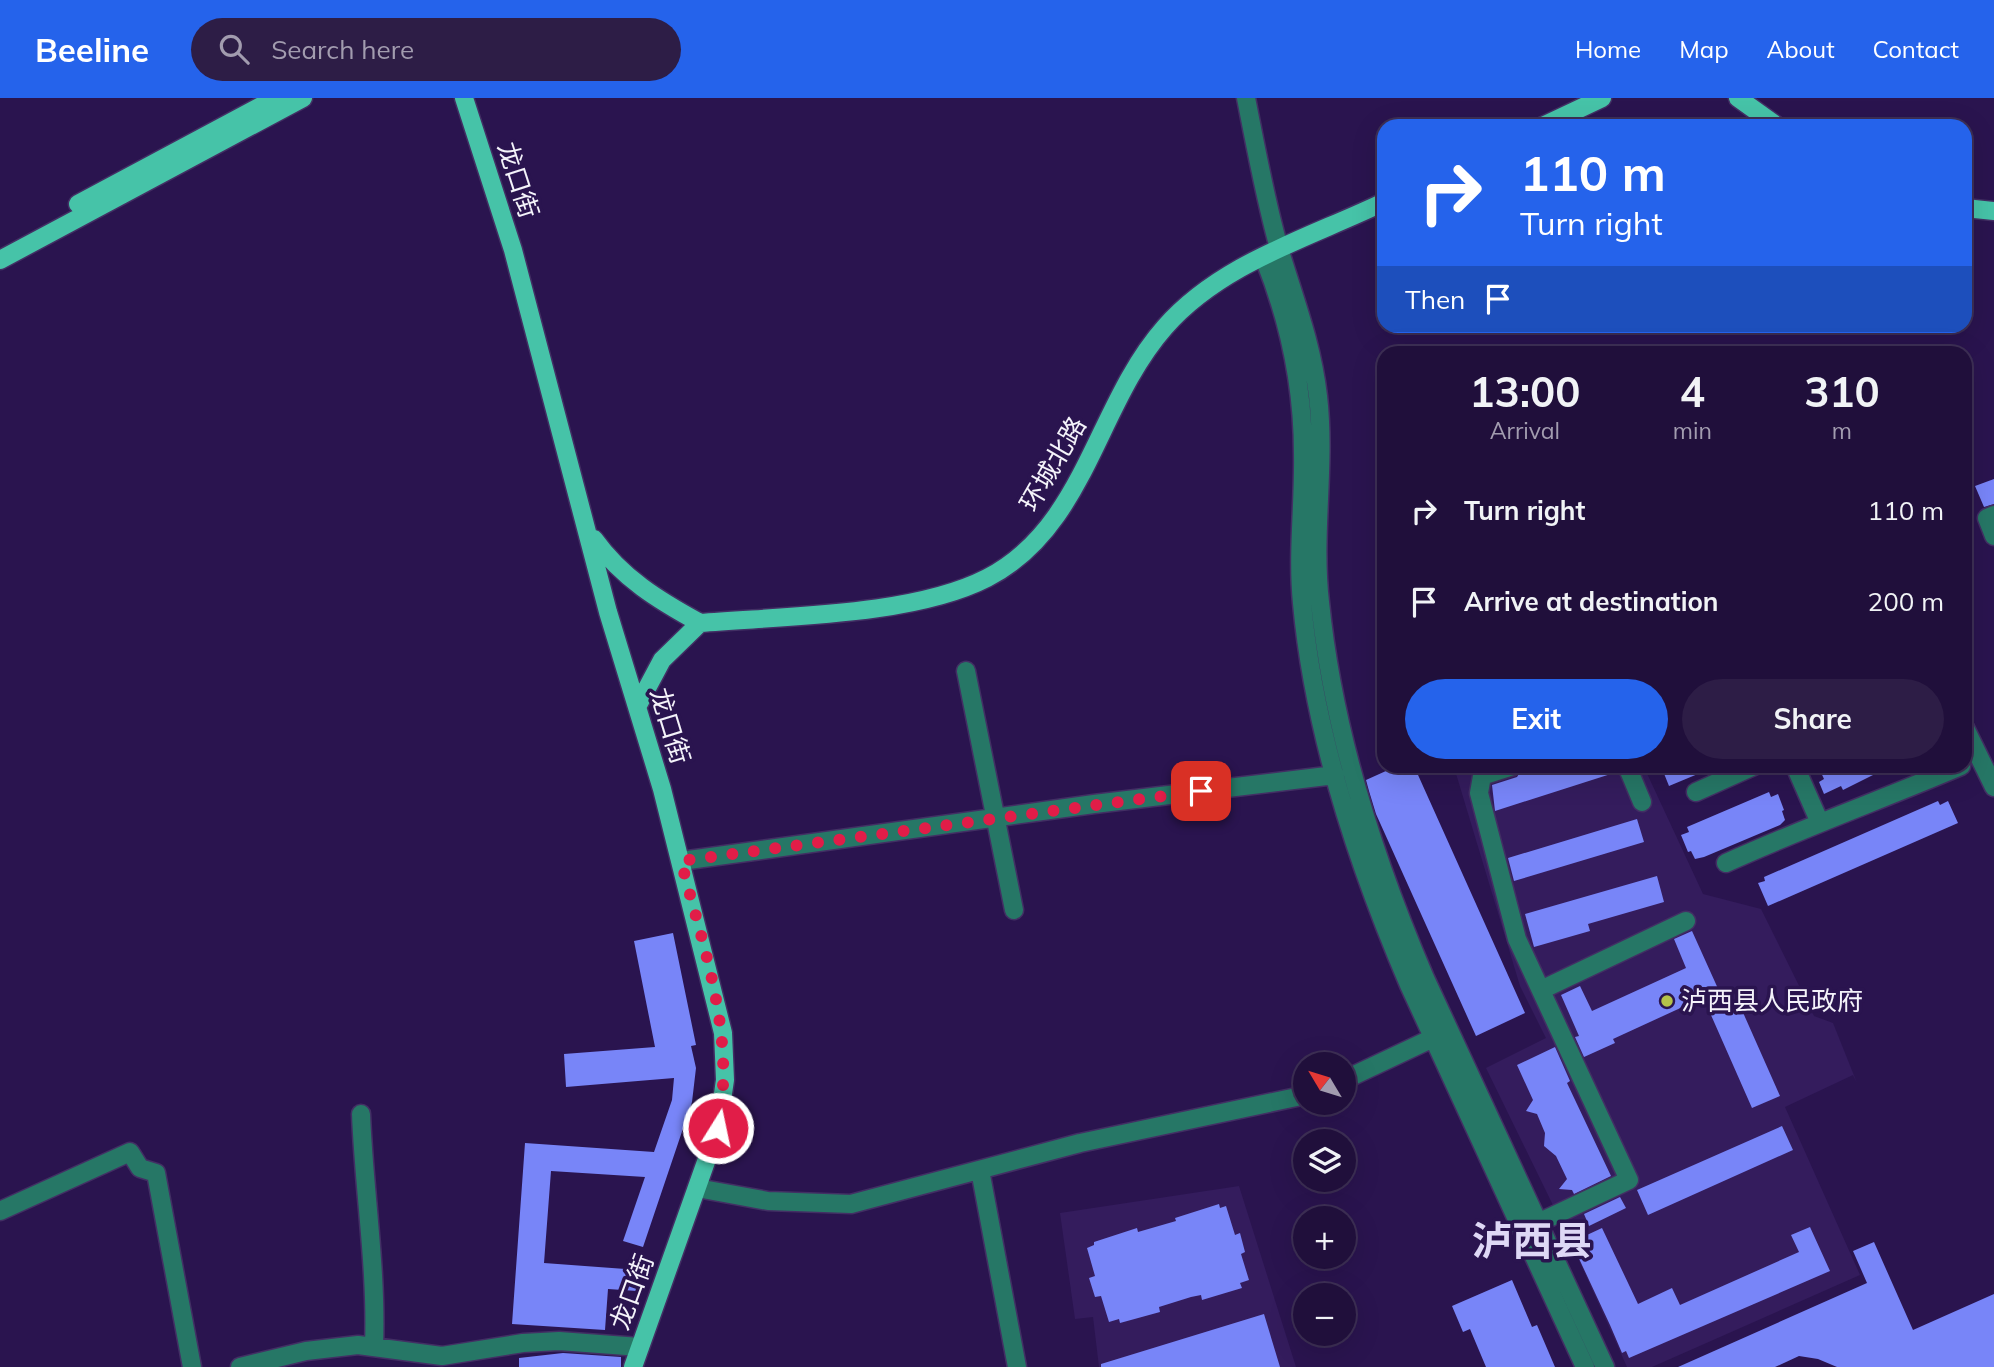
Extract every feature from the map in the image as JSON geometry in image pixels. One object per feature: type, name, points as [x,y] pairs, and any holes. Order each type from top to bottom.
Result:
[{"type":"main road","points":[[0,246],[276,98]]},
{"type":"main road","points":[[0,260],[303,98]]},
{"type":"main road","points":[[1558,119],[1602,98]]},
{"type":"main road","points":[[1738,98],[1767,119]]},
{"type":"main road","name":"龙口街","points":[[463,99],[513,250],[608,612],[681,861],[719,1010],[725,1056],[718,1128],[633,1367]]},
{"type":"main road","name":"环城北路","points":[[700,623],[858,610],[955,591],[1003,569],[1032,546],[1065,504],[1138,363],[1163,329],[1209,287],[1272,254],[1377,205]]},
{"type":"main road","points":[[1972,209],[1994,211]]},
{"type":"main road","points":[[589,533],[614,565],[636,584],[700,623],[662,660],[637,707]]},
{"type":"street","points":[[1246,98],[1300,399],[1303,452],[1299,542],[1302,605],[1313,674],[1335,775],[1387,935],[1585,1367]]},
{"type":"street","points":[[1272,254],[1306,329],[1317,386],[1322,452],[1317,542],[1320,603],[1352,770],[1404,928],[1605,1367]]},
{"type":"street","points":[[1994,515],[1987,518],[1994,536]]},
{"type":"street","points":[[966,671],[1014,910]]},
{"type":"street","points":[[1972,767],[1994,787]]},
{"type":"street","points":[[1491,773],[1482,776],[1479,799],[1517,939],[1629,1180],[1538,1223]]},
{"type":"street","points":[[1630,773],[1642,802]]},
{"type":"street","points":[[1696,792],[1738,773]]},
{"type":"street","points":[[1799,773],[1819,823]]},
{"type":"street","points":[[1726,863],[1946,773]]},
{"type":"street","points":[[681,861],[995,817],[1335,775]]},
{"type":"street","points":[[1541,990],[1686,921]]},
{"type":"street","points":[[1356,1074],[1433,1038]]},
{"type":"street","points":[[697,1188],[768,1201],[851,1204],[1080,1143],[1293,1098]]},
{"type":"street","points":[[361,1114],[363,1175],[376,1294],[374,1346]]},
{"type":"street","points":[[0,1211],[130,1152],[140,1168],[156,1173],[192,1367]]},
{"type":"street","points":[[979,1170],[1017,1367]]},
{"type":"street","points":[[240,1367],[306,1351],[358,1345],[442,1356],[523,1343],[559,1341],[640,1347]]},
{"type":"shaded area","name":"泸西县人民政府","points":[[1456,773],[1647,773],[1703,894],[1761,909],[1814,1016],[1833,1023],[1857,1083],[1853,1075],[1785,1107],[1860,1275],[1652,1367],[1627,1367],[1569,1238],[1486,1068],[1546,1038],[1520,986]]},
{"type":"shaded area","points":[[1239,1186],[1296,1367],[1099,1367],[1093,1317],[1075,1319],[1060,1213]]},
{"type":"building","points":[[1994,479],[1994,504],[1984,507],[1975,486]]},
{"type":"building","points":[[1382,773],[1417,773],[1525,1013],[1476,1036],[1376,814],[1366,780]]},
{"type":"building","points":[[1520,773],[1614,773],[1495,811],[1492,785],[1517,777]]},
{"type":"building","points":[[1664,773],[1700,773],[1669,786]]},
{"type":"building","points":[[1821,773],[1877,773],[1843,790],[1841,786],[1824,794],[1819,782],[1824,779]]},
{"type":"building","points":[[1769,792],[1771,797],[1778,794],[1784,810],[1785,820],[1780,825],[1704,857],[1695,859],[1691,851],[1688,852],[1681,835],[1689,832],[1687,827]]},
{"type":"building","points":[[1938,801],[1940,805],[1948,801],[1958,823],[1768,906],[1758,883],[1765,881],[1764,877]]},
{"type":"building","points":[[1637,819],[1644,842],[1514,881],[1508,858]]},
{"type":"building","points":[[1657,876],[1664,902],[1588,924],[1590,931],[1534,947],[1525,914]]},
{"type":"building","points":[[1692,931],[1729,1013],[1741,1008],[1780,1096],[1752,1108],[1707,1006],[1704,1007],[1700,999],[1613,1039],[1615,1043],[1584,1057],[1575,1037],[1579,1036],[1561,995],[1580,986],[1592,1011],[1686,968],[1674,939]]},
{"type":"building","points":[[673,933],[696,1045],[691,1046],[696,1068],[692,1102],[643,1247],[623,1241],[645,1177],[551,1171],[544,1263],[639,1270],[637,1291],[608,1289],[605,1330],[512,1324],[525,1143],[654,1152],[672,1100],[674,1078],[566,1087],[564,1054],[655,1047],[634,941]]},
{"type":"building","points":[[1555,1047],[1570,1081],[1567,1083],[1611,1176],[1574,1194],[1572,1190],[1559,1189],[1567,1179],[1556,1156],[1544,1146],[1545,1133],[1537,1114],[1526,1111],[1533,1100],[1517,1065]]},
{"type":"building","points":[[1782,1126],[1793,1150],[1648,1215],[1637,1190]]},
{"type":"building","points":[[1620,1197],[1626,1208],[1589,1226],[1584,1214]]},
{"type":"building","points":[[1219,1204],[1220,1208],[1226,1206],[1235,1235],[1240,1233],[1245,1252],[1241,1254],[1249,1280],[1240,1283],[1242,1288],[1202,1300],[1201,1295],[1191,1297],[1159,1307],[1160,1312],[1120,1323],[1119,1319],[1109,1322],[1101,1296],[1095,1297],[1089,1278],[1095,1276],[1087,1248],[1094,1245],[1094,1242],[1137,1228],[1138,1232],[1176,1221],[1175,1218]]},
{"type":"building","points":[[1810,1227],[1830,1271],[1629,1358],[1626,1351],[1622,1353],[1575,1250],[1578,1249],[1574,1241],[1602,1228],[1638,1304],[1672,1288],[1680,1305],[1799,1252],[1791,1235]]},
{"type":"building","points":[[1874,1242],[1913,1330],[1994,1294],[1994,1367],[1837,1367],[1818,1359],[1799,1356],[1775,1367],[1678,1367],[1867,1283],[1853,1251]]},
{"type":"building","points":[[1512,1280],[1532,1327],[1537,1325],[1555,1367],[1486,1367],[1470,1329],[1463,1332],[1452,1306]]},
{"type":"building","points":[[1264,1314],[1280,1367],[1101,1367],[1101,1364]]},
{"type":"building","points":[[563,1353],[621,1357],[621,1367],[519,1367],[519,1358]]},
{"type":"place","name":"泸西县人民政府","points":[[1667,1001]]},
{"type":"district","name":"泸西县","points":[[1532,1241]]},
{"type":"route","points":[[718,1128],[725,1080],[723,1033],[681,861],[1201,791]]}]
